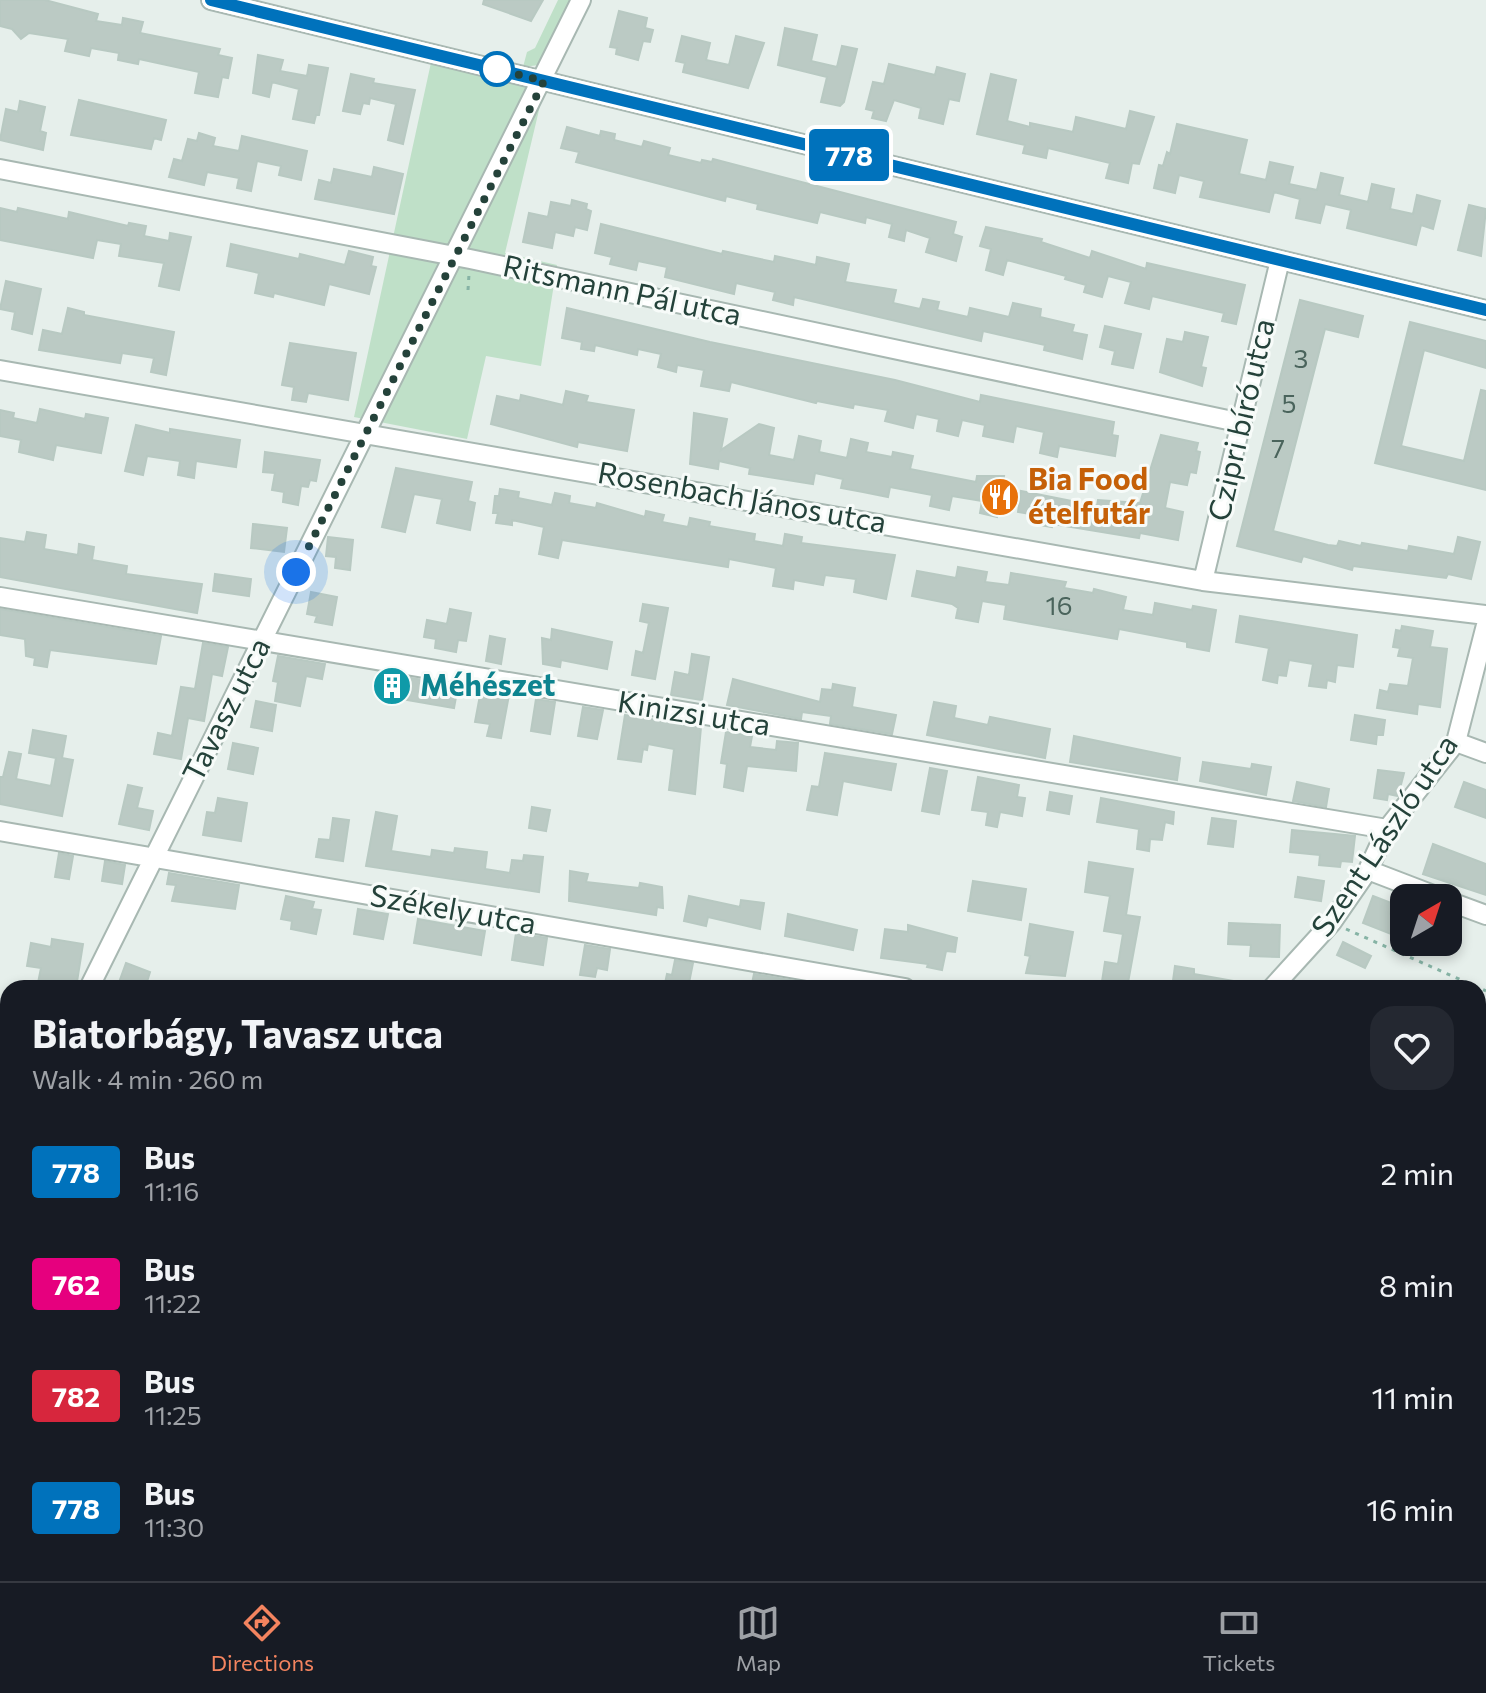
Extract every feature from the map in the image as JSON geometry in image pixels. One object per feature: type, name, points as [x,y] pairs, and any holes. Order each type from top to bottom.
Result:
[{"type":"street","points":[[211,0],[1486,310]]},
{"type":"street","points":[[544,81],[581,0]]},
{"type":"street","name":"Tavasz utca","points":[[93,980],[544,81]]},
{"type":"street","name":"Ritsmann Pál utca","points":[[0,169],[455,257],[1242,423]]},
{"type":"street","name":"Czipri bíró utca","points":[[1203,581],[1280,260]]},
{"type":"street","name":"Rosenbach János utca","points":[[0,370],[1203,581],[1486,615]]},
{"type":"street","name":"Kinizsi utca","points":[[0,597],[260,643],[1387,829]]},
{"type":"street","name":"Szent László utca","points":[[1279,980],[1332,922],[1368,870],[1387,829],[1456,742],[1486,625]]},
{"type":"street","points":[[1456,742],[1486,753]]},
{"type":"street","name":"Székely utca","points":[[0,831],[859,980]]},
{"type":"street","points":[[1368,870],[1404,884]]},
{"type":"street","points":[[1462,906],[1486,915]]},
{"type":"path","points":[[1332,922],[1461,980]]},
{"type":"green space","points":[[558,0],[574,0],[539,65],[523,67],[527,52],[535,48]]},
{"type":"green space","points":[[432,58],[544,89],[505,253],[557,265],[541,366],[486,356],[467,439],[354,417]]},
{"type":"building","points":[[0,0],[45,0],[98,14],[96,21],[122,25],[123,18],[143,22],[140,33],[220,49],[218,55],[232,58],[228,78],[222,77],[218,97],[195,93],[199,72],[139,59],[138,64],[118,60],[119,53],[91,48],[89,56],[65,51],[68,39],[29,33],[21,39],[12,29],[0,26]]},
{"type":"building","points":[[484,0],[543,0],[531,21],[483,4]]},
{"type":"building","points":[[619,11],[647,18],[645,28],[653,30],[650,42],[643,41],[638,60],[616,54],[617,48],[610,47]]},
{"type":"building","points":[[785,28],[817,35],[811,61],[837,67],[842,46],[857,49],[844,102],[840,106],[821,102],[827,77],[778,65]]},
{"type":"building","points":[[682,36],[710,43],[706,60],[729,65],[736,36],[764,43],[748,88],[683,72],[685,63],[676,61]]},
{"type":"building","points":[[258,55],[283,60],[280,71],[307,76],[309,65],[328,68],[319,115],[316,115],[314,123],[293,119],[299,89],[272,82],[269,97],[253,93]]},
{"type":"building","points":[[889,64],[935,75],[937,67],[965,74],[959,101],[949,99],[943,124],[919,118],[921,108],[894,100],[886,121],[872,118],[874,111],[866,109],[873,82],[884,84]]},
{"type":"building","points":[[351,74],[374,79],[373,83],[415,90],[403,144],[388,140],[396,104],[370,98],[369,104],[363,103],[360,114],[343,111]]},
{"type":"building","points":[[991,74],[1016,80],[1007,121],[1073,132],[1076,117],[1126,129],[1130,111],[1154,117],[1139,164],[1132,163],[1128,183],[1106,178],[1110,163],[1048,148],[1046,158],[1023,153],[1025,145],[977,134]]},
{"type":"building","points":[[79,100],[166,120],[161,140],[154,138],[151,149],[71,135]]},
{"type":"building","points":[[20,101],[45,107],[40,131],[46,133],[43,150],[0,140],[6,109],[18,112]]},
{"type":"building","points":[[1177,124],[1247,140],[1239,174],[1266,180],[1270,162],[1293,167],[1289,184],[1317,190],[1321,173],[1343,178],[1339,195],[1368,202],[1372,184],[1394,189],[1390,209],[1413,214],[1417,195],[1440,201],[1433,229],[1421,225],[1416,245],[1347,228],[1351,210],[1325,204],[1320,223],[1296,218],[1300,199],[1274,192],[1269,212],[1200,197],[1204,181],[1179,175],[1175,193],[1154,188],[1159,165],[1163,166],[1167,152],[1170,154]]},
{"type":"building","points":[[567,127],[600,136],[601,131],[615,134],[614,140],[642,147],[644,141],[670,148],[668,155],[701,163],[702,160],[712,162],[713,159],[956,222],[953,234],[962,237],[956,261],[926,252],[930,238],[906,230],[904,241],[889,237],[892,224],[866,217],[865,223],[820,212],[817,223],[757,209],[758,204],[726,196],[725,201],[576,162],[579,152],[561,148]]},
{"type":"building","points":[[199,133],[215,138],[213,146],[239,151],[242,136],[307,151],[301,180],[279,175],[281,166],[257,161],[251,191],[237,188],[239,178],[207,172],[204,185],[169,177],[174,159],[182,161],[188,139],[197,141]]},
{"type":"building","points":[[374,167],[403,174],[394,214],[315,199],[319,180],[331,183],[334,169],[372,177]]},
{"type":"building","points":[[572,200],[587,204],[586,209],[591,211],[587,230],[575,227],[573,236],[555,232],[552,248],[523,242],[529,213],[548,217],[551,202],[571,206]]},
{"type":"building","points":[[1469,205],[1486,209],[1481,256],[1458,250]]},
{"type":"building","points":[[0,208],[17,212],[18,208],[68,219],[69,212],[128,226],[129,223],[146,226],[144,236],[169,241],[170,233],[191,237],[179,290],[159,286],[164,263],[119,256],[121,244],[97,240],[93,258],[0,240]]},
{"type":"building","points":[[601,224],[722,254],[723,251],[774,262],[775,256],[816,265],[817,257],[849,264],[845,282],[896,290],[893,303],[920,309],[923,299],[939,302],[937,310],[968,317],[970,308],[1009,317],[1013,303],[1041,309],[1040,317],[1074,325],[1072,332],[1087,335],[1082,359],[1044,350],[1045,345],[983,331],[981,341],[794,297],[793,305],[773,300],[775,292],[736,283],[734,294],[665,277],[667,267],[638,261],[636,270],[610,264],[612,257],[595,253]]},
{"type":"building","points":[[986,227],[1042,239],[1041,242],[1090,258],[1092,251],[1146,269],[1147,263],[1245,285],[1236,324],[1222,321],[1224,313],[1152,296],[1149,309],[1125,303],[1131,282],[1108,276],[1102,297],[1084,292],[1086,285],[1065,279],[1066,276],[1007,260],[1003,275],[986,270],[991,249],[980,246]]},
{"type":"building","points":[[231,244],[299,259],[300,254],[345,265],[349,251],[373,257],[371,266],[376,267],[369,294],[329,284],[324,305],[274,293],[273,297],[255,293],[259,273],[227,266]]},
{"type":"building","points":[[6,281],[41,289],[32,334],[12,329],[15,312],[0,309]]},
{"type":"building","points":[[1300,300],[1363,316],[1358,337],[1325,329],[1273,531],[1328,545],[1337,546],[1339,541],[1408,551],[1409,546],[1454,554],[1458,537],[1480,542],[1471,579],[1448,574],[1446,578],[1353,566],[1352,570],[1303,556],[1301,562],[1237,546]]},
{"type":"building","points":[[68,308],[84,312],[84,315],[174,332],[166,375],[151,372],[154,358],[122,353],[120,363],[39,350],[43,330],[62,334]]},
{"type":"building","points":[[567,308],[710,342],[895,380],[980,402],[981,395],[1114,422],[1112,435],[1118,436],[1115,456],[1059,446],[1057,457],[1040,453],[1044,432],[1016,426],[1013,442],[983,436],[985,425],[962,420],[958,436],[937,431],[939,419],[916,414],[913,428],[885,421],[888,410],[854,404],[853,408],[816,403],[731,382],[729,391],[701,386],[704,370],[677,365],[676,372],[658,367],[661,354],[638,349],[637,355],[595,345],[594,351],[581,349],[582,342],[562,338]]},
{"type":"building","points":[[1410,322],[1486,341],[1486,368],[1424,350],[1401,446],[1464,461],[1481,390],[1486,391],[1486,490],[1375,463]]},
{"type":"building","points":[[1105,326],[1141,334],[1133,368],[1112,364],[1115,351],[1100,347]]},
{"type":"building","points":[[1185,332],[1208,337],[1201,367],[1206,368],[1202,386],[1160,372],[1167,339],[1183,342]]},
{"type":"building","points":[[290,343],[356,353],[348,400],[308,393],[306,402],[292,400],[294,387],[282,385]]},
{"type":"building","points":[[566,391],[588,396],[586,402],[634,410],[627,451],[578,442],[577,447],[491,424],[497,396],[520,401],[521,395],[563,405]]},
{"type":"building","points":[[40,409],[85,419],[86,414],[108,418],[101,453],[56,445],[53,460],[19,452],[21,440],[0,436],[0,410],[14,413],[13,418],[37,423]]},
{"type":"building","points":[[694,413],[727,419],[721,450],[759,424],[774,428],[769,455],[794,460],[799,436],[821,441],[819,452],[847,458],[851,439],[868,443],[866,452],[892,457],[893,452],[913,456],[910,469],[976,482],[977,476],[1004,476],[997,517],[980,513],[982,501],[952,496],[949,510],[930,506],[932,495],[890,487],[888,497],[841,488],[843,479],[815,473],[813,484],[749,474],[750,468],[719,461],[718,469],[690,464]]},
{"type":"building","points":[[136,425],[170,433],[170,429],[240,440],[236,467],[196,461],[194,478],[178,475],[180,461],[147,456],[143,475],[125,471]]},
{"type":"building","points":[[1161,435],[1198,443],[1196,451],[1200,452],[1196,473],[1190,472],[1187,485],[1170,482],[1165,508],[1183,512],[1178,540],[1140,533],[1139,538],[1053,524],[1052,527],[1034,524],[1036,515],[1018,512],[1021,491],[1097,506],[1098,500],[1140,503]]},
{"type":"building","points":[[265,452],[320,460],[316,481],[310,480],[308,487],[301,486],[298,505],[283,502],[284,492],[272,490],[275,473],[263,472]]},
{"type":"building","points":[[396,468],[472,482],[468,501],[475,503],[470,530],[437,523],[442,499],[414,494],[405,532],[382,527]]},
{"type":"building","points":[[500,489],[519,492],[518,498],[552,505],[555,493],[570,496],[569,503],[596,508],[597,503],[645,517],[646,511],[664,515],[662,522],[688,527],[690,518],[710,522],[709,526],[755,534],[754,541],[783,546],[785,534],[802,537],[801,543],[895,555],[886,599],[854,592],[856,579],[825,575],[823,585],[794,580],[793,589],[773,586],[776,568],[729,559],[728,567],[562,540],[558,558],[539,554],[544,527],[512,520],[512,525],[496,523],[498,513],[493,513],[495,496],[499,496]]},
{"type":"building","points":[[253,524],[287,528],[284,552],[251,548]]},
{"type":"building","points":[[27,532],[46,535],[44,549],[78,555],[79,544],[94,547],[92,560],[127,566],[126,574],[202,584],[197,613],[0,577],[0,538],[25,542]]},
{"type":"building","points":[[328,537],[353,540],[350,570],[335,568],[336,557],[326,556]]},
{"type":"building","points":[[958,567],[987,572],[985,582],[1009,585],[1011,573],[1066,582],[1064,588],[1093,593],[1094,589],[1126,597],[1123,610],[1153,615],[1155,603],[1192,610],[1193,606],[1216,610],[1209,651],[1187,647],[1187,642],[1119,629],[1117,639],[1004,619],[1006,605],[982,601],[978,622],[956,618],[958,608],[952,604],[912,596],[917,571],[956,578]]},
{"type":"building","points":[[215,574],[251,579],[249,596],[213,591]]},
{"type":"building","points":[[311,592],[337,597],[332,625],[315,622],[317,616],[307,614]]},
{"type":"building","points":[[643,604],[668,608],[655,679],[632,675],[636,651],[643,653],[649,623],[640,621]]},
{"type":"building","points":[[0,609],[161,636],[156,664],[50,650],[47,667],[34,665],[35,658],[26,656],[25,639],[0,635]]},
{"type":"building","points":[[450,609],[471,613],[466,641],[458,640],[456,652],[435,648],[436,639],[424,637],[427,620],[447,624]]},
{"type":"building","points":[[1240,616],[1357,635],[1353,667],[1337,665],[1335,682],[1327,680],[1326,688],[1309,686],[1313,664],[1289,660],[1286,676],[1278,675],[1277,683],[1263,680],[1269,648],[1236,642]]},
{"type":"building","points":[[1402,626],[1433,631],[1430,647],[1447,649],[1440,707],[1418,704],[1417,714],[1377,708],[1380,690],[1388,692],[1390,684],[1408,686],[1413,658],[1398,656],[1400,648],[1393,647],[1396,630],[1401,631]]},
{"type":"building","points":[[552,629],[612,642],[607,669],[561,660],[560,667],[543,664],[542,638],[551,640]]},
{"type":"building","points":[[490,636],[505,639],[501,664],[486,661]]},
{"type":"building","points":[[203,643],[228,647],[222,676],[212,674],[204,721],[188,718],[181,759],[154,754],[158,733],[172,736],[181,687],[195,689]]},
{"type":"building","points":[[692,654],[709,657],[702,700],[671,695],[675,672],[689,675]]},
{"type":"building","points":[[278,656],[325,664],[322,679],[306,676],[300,706],[275,701],[278,682],[273,681]]},
{"type":"building","points":[[382,673],[458,686],[454,708],[378,695]]},
{"type":"building","points":[[733,679],[820,702],[822,689],[832,690],[833,684],[855,688],[852,707],[896,715],[892,734],[830,724],[831,716],[802,712],[801,719],[727,705]]},
{"type":"building","points":[[481,690],[509,695],[501,738],[487,736],[490,724],[475,722]]},
{"type":"building","points":[[536,699],[555,702],[550,734],[531,731]]},
{"type":"building","points":[[256,701],[276,705],[272,731],[251,727]]},
{"type":"building","points":[[934,702],[956,706],[954,718],[988,725],[990,717],[1050,729],[1045,758],[927,735]]},
{"type":"building","points":[[583,707],[603,710],[597,739],[578,736]]},
{"type":"building","points":[[625,715],[701,727],[695,794],[669,790],[674,749],[648,744],[647,750],[643,749],[641,762],[618,759]]},
{"type":"building","points":[[1355,715],[1385,720],[1383,735],[1377,735],[1376,744],[1351,740]]},
{"type":"building","points":[[33,730],[66,736],[62,758],[73,760],[62,816],[0,804],[0,777],[3,777],[9,752],[21,754],[16,779],[51,786],[56,758],[29,753]]},
{"type":"building","points":[[726,732],[752,736],[750,747],[776,750],[777,741],[798,743],[796,771],[747,766],[743,791],[724,787],[727,764],[721,763]]},
{"type":"building","points":[[1074,736],[1180,758],[1177,780],[1070,762]]},
{"type":"building","points":[[233,743],[258,748],[253,774],[228,769]]},
{"type":"building","points":[[825,753],[896,764],[891,790],[843,781],[837,815],[807,810],[812,786],[819,787]]},
{"type":"building","points":[[1203,762],[1251,769],[1252,764],[1271,767],[1266,795],[1200,781]]},
{"type":"building","points":[[930,768],[947,771],[939,814],[922,811]]},
{"type":"building","points":[[1378,770],[1404,773],[1398,796],[1388,794],[1387,800],[1374,798]]},
{"type":"building","points":[[978,777],[1019,785],[1017,797],[1025,798],[1022,816],[1000,812],[997,827],[986,825],[988,812],[972,810]]},
{"type":"building","points":[[1297,782],[1329,789],[1326,807],[1293,801]]},
{"type":"building","points":[[1464,782],[1486,790],[1486,818],[1455,807]]},
{"type":"building","points":[[128,785],[142,788],[137,808],[153,811],[149,830],[119,824]]},
{"type":"building","points":[[1050,792],[1072,796],[1069,814],[1047,810]]},
{"type":"building","points":[[218,798],[247,803],[241,841],[203,835],[207,812],[215,813]]},
{"type":"building","points":[[1101,798],[1174,812],[1173,824],[1165,822],[1162,840],[1150,839],[1149,851],[1137,849],[1139,829],[1097,822]]},
{"type":"building","points":[[532,807],[550,810],[546,831],[529,828]]},
{"type":"building","points":[[376,812],[397,816],[391,851],[431,857],[432,850],[454,853],[455,848],[487,852],[485,869],[510,873],[512,860],[523,861],[524,855],[543,857],[539,892],[366,866]]},
{"type":"building","points":[[333,818],[349,820],[343,861],[316,857],[319,839],[330,840]]},
{"type":"building","points":[[1212,818],[1236,821],[1233,847],[1208,844]]},
{"type":"building","points":[[1292,830],[1355,836],[1352,862],[1341,861],[1340,867],[1319,865],[1320,855],[1290,852]]},
{"type":"building","points":[[1433,844],[1486,864],[1486,895],[1462,887],[1462,884],[1423,874]]},
{"type":"building","points":[[59,853],[73,856],[69,879],[55,877]]},
{"type":"building","points":[[105,861],[125,865],[122,884],[102,881]]},
{"type":"building","points":[[1089,862],[1133,869],[1126,915],[1140,917],[1128,980],[1102,980],[1105,962],[1118,964],[1123,934],[1104,931],[1110,896],[1085,892]]},
{"type":"building","points":[[570,871],[588,874],[586,882],[639,888],[640,883],[662,887],[663,908],[657,907],[656,915],[569,901]]},
{"type":"building","points":[[169,873],[239,885],[235,909],[172,901],[176,885],[167,884]]},
{"type":"building","points":[[1298,877],[1324,881],[1321,901],[1295,897]]},
{"type":"building","points":[[973,881],[1026,889],[1021,920],[968,911]]},
{"type":"building","points":[[286,896],[314,902],[312,909],[321,910],[316,934],[291,929],[292,921],[281,919]]},
{"type":"building","points":[[689,896],[740,907],[741,900],[764,903],[760,929],[708,917],[706,926],[684,921]]},
{"type":"building","points":[[1373,896],[1390,902],[1390,934],[1363,923]]},
{"type":"building","points":[[358,909],[388,914],[383,939],[354,934]]},
{"type":"building","points":[[788,914],[857,930],[853,950],[785,936]]},
{"type":"building","points":[[418,919],[485,931],[481,955],[414,943]]},
{"type":"building","points":[[1229,923],[1280,925],[1279,957],[1250,956],[1251,945],[1228,944]]},
{"type":"building","points":[[1030,924],[1073,932],[1065,976],[1026,973],[1030,956],[1025,955]]},
{"type":"building","points":[[908,925],[957,938],[955,952],[946,951],[942,970],[927,967],[928,964],[881,958],[885,929],[908,932]]},
{"type":"building","points":[[516,933],[547,938],[543,965],[512,960]]},
{"type":"building","points":[[52,939],[83,944],[77,980],[39,980],[41,968],[27,966],[31,943],[51,947]]},
{"type":"building","points":[[1343,942],[1371,956],[1365,968],[1337,955]]},
{"type":"building","points":[[585,945],[610,949],[607,970],[597,968],[595,977],[580,975]]},
{"type":"building","points":[[675,960],[693,963],[690,980],[666,980],[667,974],[672,975]]},
{"type":"building","points":[[126,963],[150,972],[148,980],[120,980]]},
{"type":"building","points":[[1175,966],[1194,969],[1194,974],[1228,980],[1173,980]]},
{"type":"building","points":[[754,974],[790,980],[753,980]]},
{"type":"bus line","name":"778","points":[[211,0],[1486,310]]},
{"type":"place","name":"Bia Food ételfutár","points":[[1000,497]]},
{"type":"place","name":"Méhészet","points":[[392,686]]},
{"type":"route","points":[[296,572],[544,81],[491,68],[497,69]]}]
